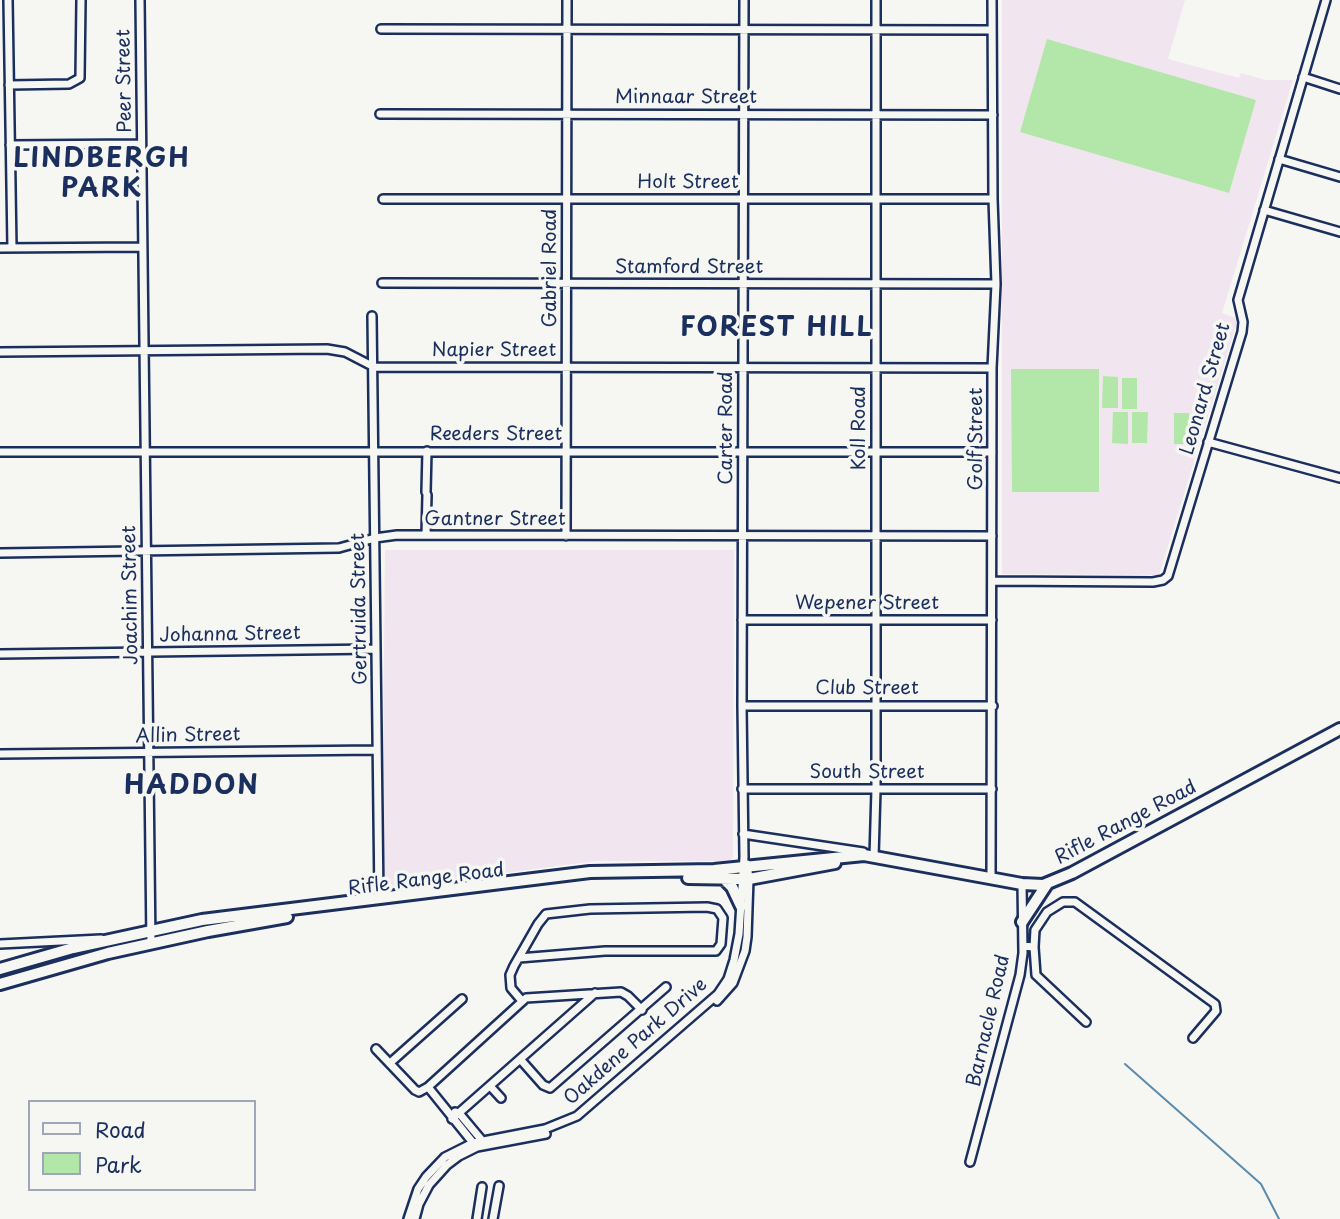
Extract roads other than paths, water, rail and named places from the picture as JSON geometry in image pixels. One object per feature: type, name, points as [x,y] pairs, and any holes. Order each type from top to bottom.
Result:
[{"type":"main road","name":"Rifle Range Road","points":[[0,984],[95,956],[220,929],[379,901],[590,872],[745,870],[874,855],[991,879],[1022,884],[1048,884],[1340,729]]},
{"type":"main road","name":"Rifle Range Road","points":[[0,969],[50,954],[202,920],[613,874],[724,879],[745,870]]},
{"type":"main road","points":[[724,879],[732,887],[741,906]]},
{"type":"main road","points":[[1022,922],[1048,884]]},
{"type":"street","points":[[8,0],[12,248]]},
{"type":"street","points":[[9,85],[69,84],[80,78],[80,0]]},
{"type":"street","name":"Peer Street","points":[[140,0],[142,247]]},
{"type":"street","name":"Gabriel Road","points":[[566,536],[567,0]]},
{"type":"street","name":"Carter Road","points":[[744,0],[742,789],[745,870]]},
{"type":"street","name":"Koll Road","points":[[874,855],[876,0]]},
{"type":"street","name":"Golf Street","points":[[991,879],[992,368],[996,284],[992,0]]},
{"type":"street","name":"Leonard Street","points":[[992,581],[1153,582],[1163,580],[1170,572],[1242,332],[1243,322],[1238,300],[1326,0]]},
{"type":"street","points":[[381,29],[992,30]]},
{"type":"street","points":[[1303,78],[1340,89]]},
{"type":"street","name":"Minnaar Street","points":[[380,114],[993,115]]},
{"type":"street","points":[[10,145],[141,144]]},
{"type":"street","points":[[1279,159],[1340,177]]},
{"type":"street","name":"Holt Street","points":[[383,199],[993,199]]},
{"type":"street","points":[[1264,210],[1340,232]]},
{"type":"street","points":[[0,248],[142,247]]},
{"type":"street","name":"Joachim Street","points":[[142,247],[151,944]]},
{"type":"street","name":"Stamford Street","points":[[382,283],[996,284]]},
{"type":"street","name":"Gertruida Street","points":[[372,316],[379,901]]},
{"type":"street","name":"Napier Street","points":[[0,352],[327,349],[345,352],[374,367],[992,368]]},
{"type":"street","points":[[1208,442],[1340,478]]},
{"type":"street","points":[[426,535],[427,451]]},
{"type":"street","name":"Reeders Street","points":[[0,453],[992,452]]},
{"type":"street","name":"Gantner Street","points":[[0,553],[339,548],[393,535],[992,536]]},
{"type":"street","name":"Wepener Street","points":[[742,620],[992,620]]},
{"type":"street","name":"Johanna Street","points":[[0,653],[376,649]]},
{"type":"street","name":"Club Street","points":[[742,706],[993,706]]},
{"type":"street","name":"Allin Street","points":[[0,754],[377,750]]},
{"type":"street","name":"South Street","points":[[742,789],[992,789]]},
{"type":"street","name":"Rifle Range Road","points":[[743,834],[874,855]]},
{"type":"street","name":"Oakdene Park Drive","points":[[735,970],[745,870]]},
{"type":"street","name":"Oakdene Park Drive","points":[[408,1219],[413,1201],[426,1177],[445,1157],[480,1144],[545,1129],[577,1116],[718,994],[735,970],[747,937],[745,870]]},
{"type":"street","name":"Barnacle Road","points":[[970,1162],[1020,975],[1023,946],[1022,884]]},
{"type":"street","points":[[1086,1022],[1036,975],[1035,930],[1047,912],[1063,902],[1075,901],[1215,1004],[1216,1011],[1193,1038]]},
{"type":"street","points":[[519,958],[605,951],[716,951],[721,944],[723,918],[719,911],[712,908],[590,909],[546,914],[541,919],[519,958],[510,975],[509,984],[522,1001]]},
{"type":"street","points":[[0,944],[113,939]]},
{"type":"street","points":[[1023,946],[1034,947]]},
{"type":"street","points":[[520,1059],[543,1086],[550,1088],[666,987]]},
{"type":"street","points":[[376,1049],[419,1092],[428,1087],[522,1001],[532,997],[621,992],[642,1010]]},
{"type":"street","points":[[452,1119],[595,993]]},
{"type":"street","points":[[390,1063],[462,999]]},
{"type":"street","points":[[490,1086],[501,1098]]},
{"type":"street","points":[[428,1087],[448,1109],[452,1119],[480,1144]]},
{"type":"street","points":[[448,1109],[459,1113],[480,1144]]},
{"type":"street","name":"Oakdene Park Drive","points":[[415,1219],[419,1204],[437,1176],[453,1160],[480,1144]]},
{"type":"street","points":[[493,1219],[499,1186]]},
{"type":"street","points":[[477,1219],[482,1187]]},
{"type":"waterway","points":[[1125,1064],[1261,1184],[1279,1219]]},
{"type":"district","name":"LINDBERGH PARK","points":[[102,175]]},
{"type":"district","name":"FOREST HILL","points":[[777,329]]},
{"type":"district","name":"HADDON","points":[[192,787]]}]
